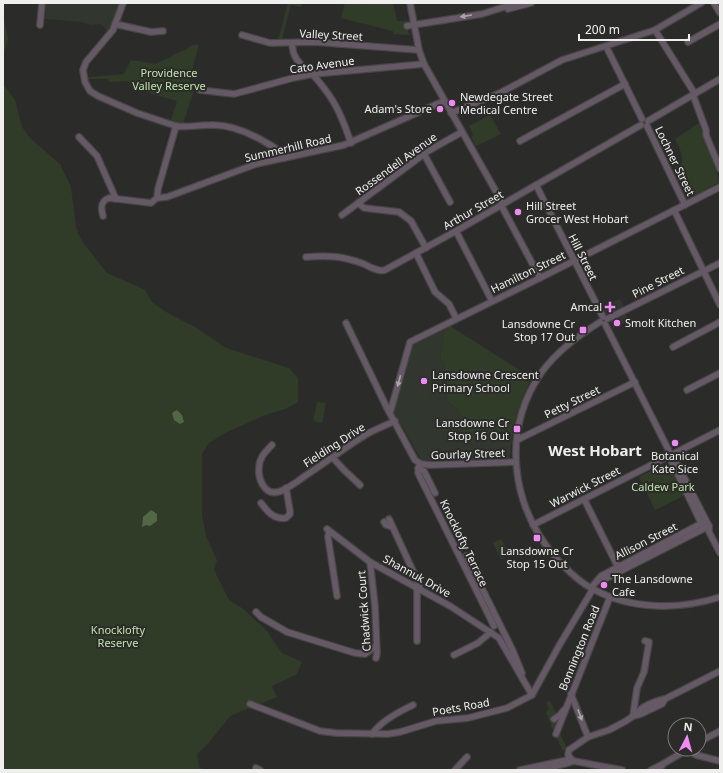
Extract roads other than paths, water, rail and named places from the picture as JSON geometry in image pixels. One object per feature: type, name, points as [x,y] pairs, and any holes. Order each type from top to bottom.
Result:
[{"type":"street","points":[[40,25],[42,3]]},
{"type":"street","points":[[123,3],[109,36],[86,62],[83,70],[85,82],[90,91],[137,113],[176,126],[187,127],[220,125],[243,130],[275,148],[284,158]]},
{"type":"street","points":[[410,3],[419,50],[424,64],[502,204],[540,278]]},
{"type":"street","points":[[407,26],[488,12],[517,3]]},
{"type":"street","points":[[488,12],[496,13],[531,3]]},
{"type":"street","points":[[451,113],[500,93],[562,60],[655,30],[701,3]]},
{"type":"street","points":[[714,3],[720,13]]},
{"type":"street","points":[[115,24],[152,32],[163,31]]},
{"type":"street","points":[[688,42],[720,24]]},
{"type":"street","points":[[655,30],[694,95],[706,130],[706,135],[720,170]]},
{"type":"street","name":"Valley Street","points":[[242,35],[270,43],[315,42],[419,50]]},
{"type":"street","points":[[292,43],[292,50],[296,58],[302,66],[313,74],[334,102],[351,142]]},
{"type":"street","name":"Lochner Street","points":[[606,46],[685,205]]},
{"type":"street","name":"Cato Avenue","points":[[200,90],[234,94],[313,74],[424,64]]},
{"type":"street","name":"Arthur Street","points":[[306,257],[325,256],[347,258],[382,271],[456,231],[720,79]]},
{"type":"street","points":[[520,141],[624,84]]},
{"type":"street","name":"Summerhill Road","points":[[116,199],[146,203],[154,202],[157,198],[167,197],[256,164],[341,146],[444,101]]},
{"type":"street","points":[[157,198],[158,189],[176,126]]},
{"type":"street","name":"Rossendell Avenue","points":[[342,215],[424,154],[462,132]]},
{"type":"street","points":[[78,137],[97,156],[116,199],[105,199],[102,203],[102,216]]},
{"type":"street","points":[[424,154],[450,202]]},
{"type":"street","name":"Hill Street","points":[[536,185],[720,553]]},
{"type":"street","name":"Hamilton Street","points":[[390,413],[410,342],[720,187]]},
{"type":"street","points":[[358,204],[364,208],[399,212],[411,221],[426,248]]},
{"type":"street","points":[[674,210],[720,305]]},
{"type":"street","points":[[456,231],[492,301]]},
{"type":"street","points":[[416,253],[437,295],[449,304],[456,318]]},
{"type":"street","name":"Pine Street","points":[[720,262],[604,320],[570,342],[560,351],[542,373],[531,391],[525,405],[517,440],[516,462],[522,498],[533,525],[542,540],[559,562],[592,589],[610,597],[637,604],[663,606],[691,604],[720,597]]},
{"type":"street","points":[[672,347],[720,322]]},
{"type":"street","name":"Knocklofty Terrace","points":[[346,323],[390,413],[415,460],[424,471],[435,493]]},
{"type":"street","points":[[687,390],[720,373]]},
{"type":"street","name":"Petty Street","points":[[517,440],[635,382]]},
{"type":"street","name":"Fielding Drive","points":[[272,445],[261,457],[259,471],[260,479],[264,486],[270,492],[276,492],[286,488],[368,434],[395,421]]},
{"type":"street","name":"Warwick Street","points":[[533,525],[720,430]]},
{"type":"street","points":[[333,458],[360,485]]},
{"type":"street","name":"Gourlay Street","points":[[420,466],[516,462]]},
{"type":"street","name":"Knocklofty Terrace","points":[[420,466],[418,473],[494,626]]},
{"type":"street","points":[[261,503],[274,516],[286,518],[290,514],[290,511],[286,488]]},
{"type":"street","points":[[584,499],[619,569]]},
{"type":"street","points":[[386,521],[392,527],[418,582],[417,641]]},
{"type":"street","name":"Allison Street","points":[[592,589],[596,581],[601,576],[619,569],[706,526]]},
{"type":"street","name":"Shannuk Drive","points":[[338,596],[328,530],[370,562],[463,614],[499,638]]},
{"type":"street","name":"Knocklofty Terrace","points":[[466,556],[513,651],[523,674],[523,681]]},
{"type":"street","name":"Chadwick Court","points":[[370,562],[375,606],[376,658]]},
{"type":"street","points":[[532,695],[592,589]]},
{"type":"street","name":"Bonnington Road","points":[[556,734],[610,597]]},
{"type":"street","points":[[256,612],[261,617],[287,632],[360,654],[369,652],[376,646]]},
{"type":"street","points":[[454,655],[478,643],[491,632]]},
{"type":"street","name":"Knocklofty Terrace","points":[[499,638],[532,695]]},
{"type":"street","points":[[635,715],[637,688],[644,672],[649,642],[645,641]]},
{"type":"street","points":[[573,761],[568,755],[569,750],[588,737],[609,730],[635,715],[639,710],[660,700],[666,699],[720,671]]},
{"type":"street","points":[[571,694],[588,737]]},
{"type":"street","name":"Poets Road","points":[[250,704],[320,731],[336,733],[388,734],[400,732],[436,721],[468,718],[485,714],[507,708],[532,695]]},
{"type":"street","points":[[372,734],[375,729],[413,705]]},
{"type":"street","name":"Bonnington Road","points":[[554,718],[560,715],[566,707]]},
{"type":"street","points":[[707,738],[720,731]]},
{"type":"street","points":[[707,742],[720,735]]},
{"type":"street","points":[[455,770],[467,757]]},
{"type":"street","points":[[651,770],[675,757]]},
{"type":"street","points":[[703,757],[720,762]]},
{"type":"street","points":[[520,770],[564,760],[595,767],[622,770]]},
{"type":"street","points":[[540,770],[573,761]]},
{"type":"street","points":[[659,770],[663,764]]},
{"type":"place","name":"Newdegate Street Medical Centre","points":[[452,103]]},
{"type":"place","name":"Adam's Store","points":[[440,109]]},
{"type":"place","name":"Hill Street Grocer West Hobart","points":[[518,212]]},
{"type":"place","name":"Amcal","points":[[610,307]]},
{"type":"place","name":"Smolt Kitchen","points":[[617,323]]},
{"type":"place","name":"Lansdowne Cr Stop 17 Out","points":[[583,330]]},
{"type":"place","name":"Lansdowne Crescent Primary School","points":[[424,381]]},
{"type":"place","name":"Lansdowne Cr Stop 16 Out","points":[[517,429]]},
{"type":"place","name":"Botanical Kate Sice","points":[[675,443]]},
{"type":"place","name":"Lansdowne Cr Stop 15 Out","points":[[537,538]]},
{"type":"place","name":"The Lansdowne Cafe","points":[[604,585]]},
{"type":"district","name":"West Hobart","points":[[595,451]]},
{"type":"park label","name":"Providence Valley Reserve","points":[[169,79]]},
{"type":"park label","name":"Caldew Park","points":[[663,487]]},
{"type":"park label","name":"Knocklofty Reserve","points":[[118,636]]}]
